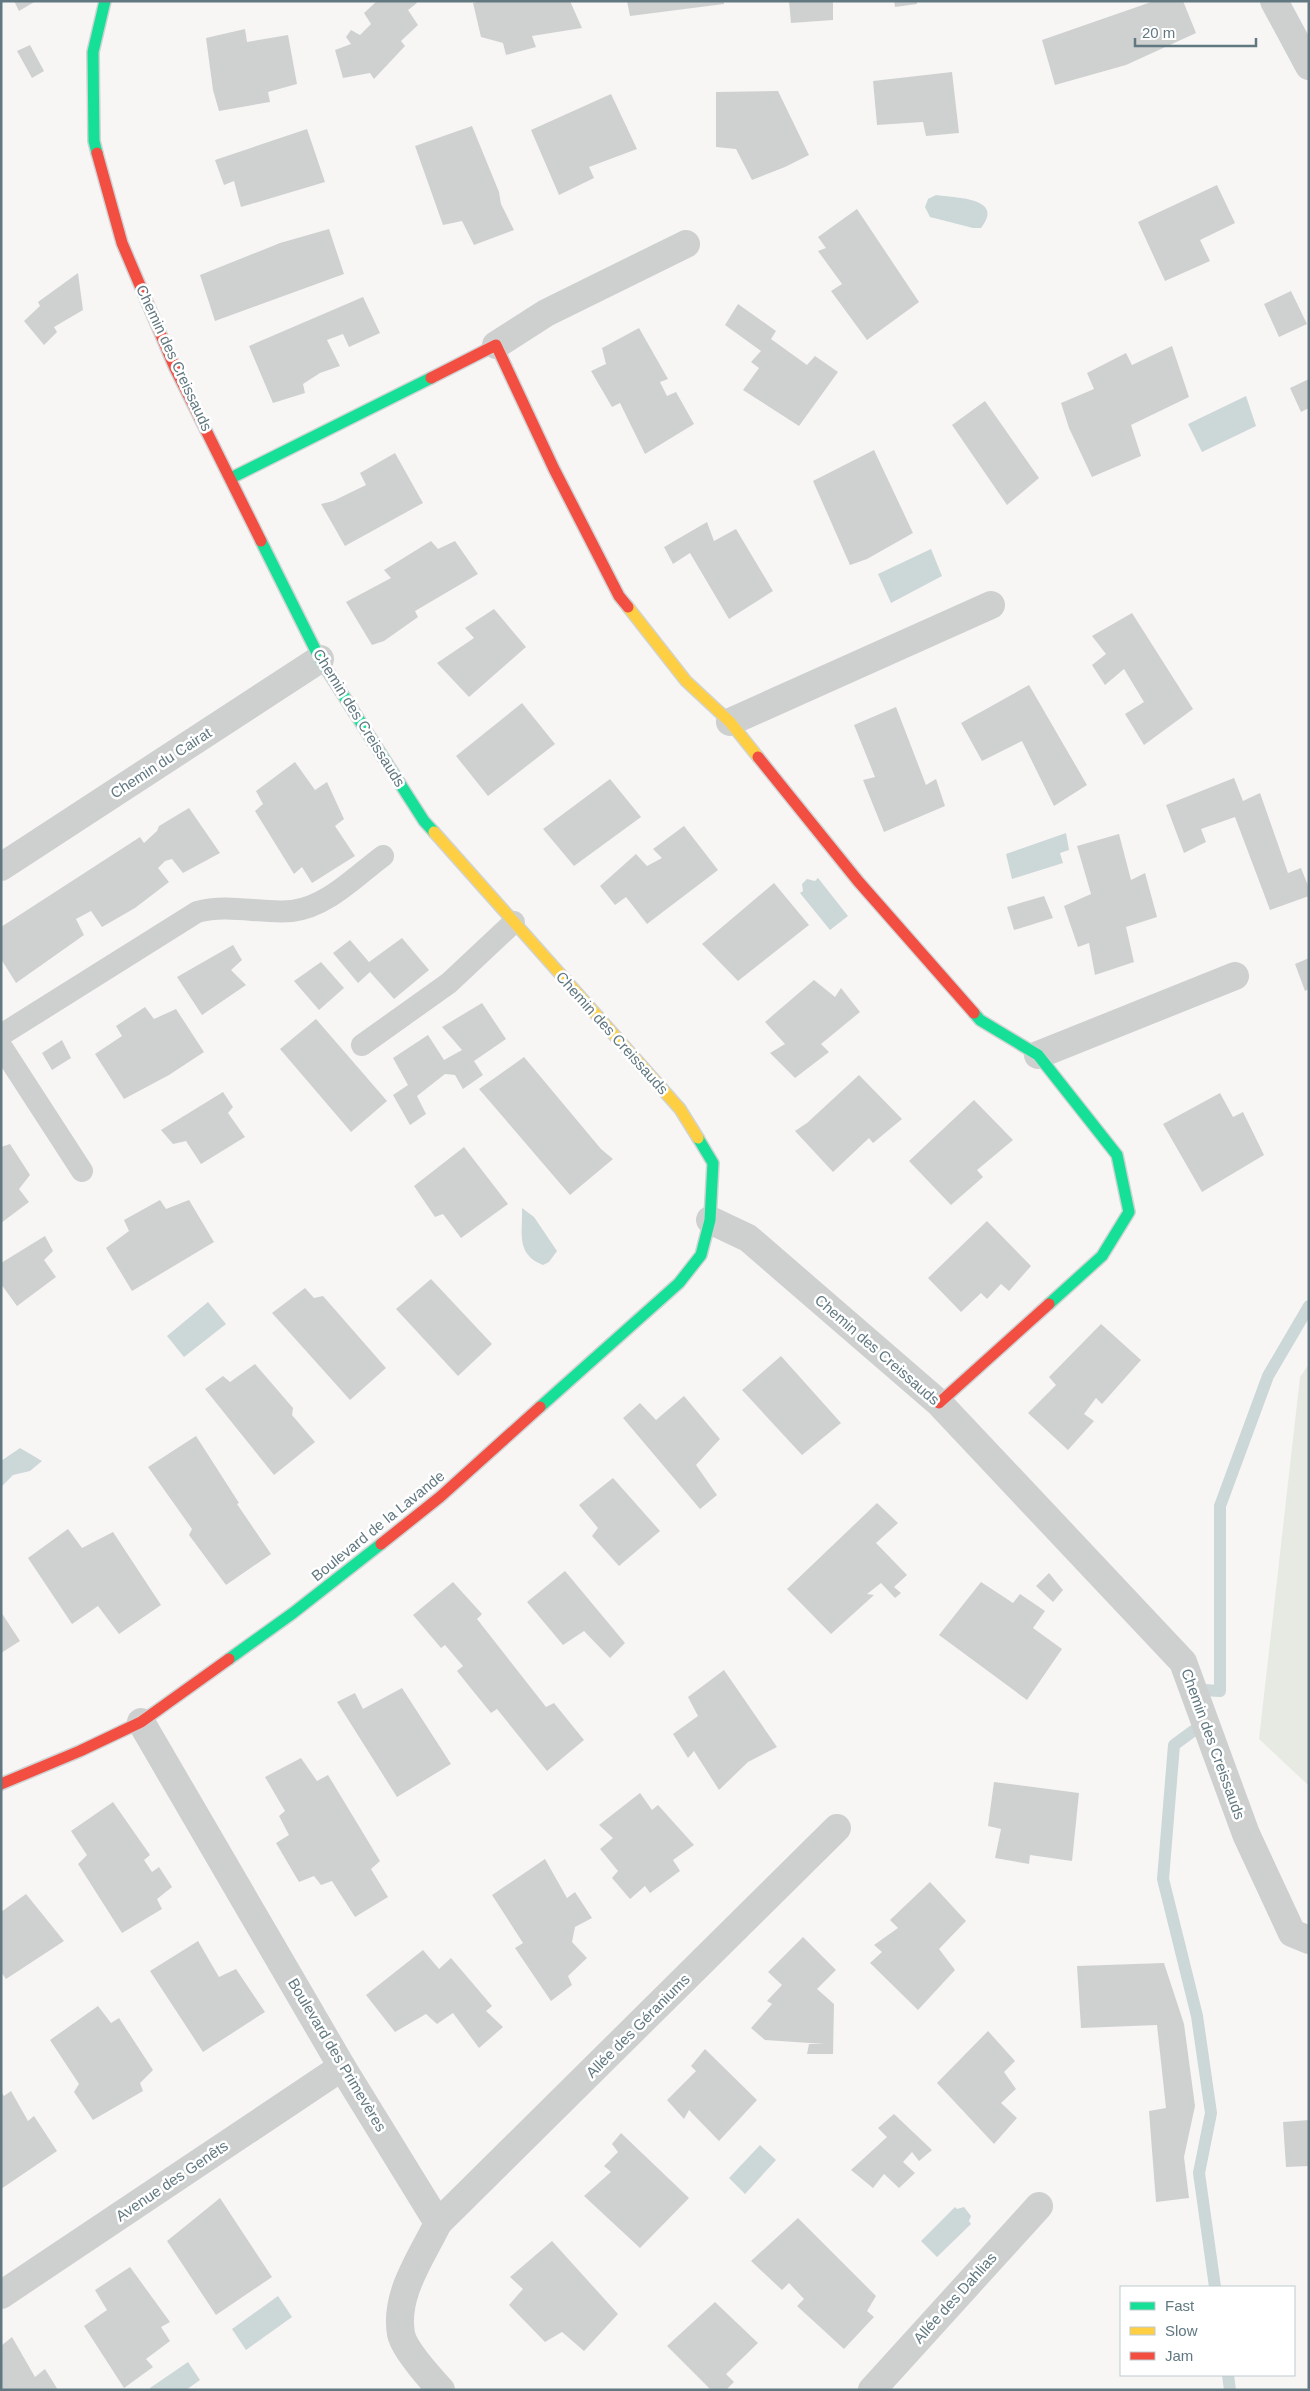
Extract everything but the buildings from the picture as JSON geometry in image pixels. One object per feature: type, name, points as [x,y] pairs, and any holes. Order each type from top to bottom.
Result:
[{"type":"street","name":"Chemin des Creissauds","points":[[106,1],[93,52],[94,142],[122,243],[175,368],[320,659],[424,820],[680,1109],[713,1163],[710,1220],[748,1238],[939,1403],[1183,1662],[1246,1834],[1292,1933],[1309,1940]]},
{"type":"street","points":[[1274,1],[1309,66]]},
{"type":"street","points":[[231,478],[496,344],[546,312],[686,244]]},
{"type":"street","points":[[496,344],[554,469],[619,596],[686,682],[730,722],[858,881],[980,1020],[1038,1055],[1117,1155],[1129,1212],[1102,1256],[939,1403]]},
{"type":"street","points":[[730,722],[991,605]]},
{"type":"street","name":"Chemin du Cairat","points":[[1,867],[320,659]]},
{"type":"street","points":[[1038,1055],[1235,976]]},
{"type":"street","name":"Boulevard de la Lavande","points":[[1,1784],[80,1752],[141,1722],[293,1613],[440,1498],[680,1283],[701,1256],[710,1220]]},
{"type":"street","name":"Boulevard des Primevères","points":[[141,1722],[342,2066],[438,2223]]},
{"type":"street","name":"Allée des Géraniums","points":[[438,2223],[837,1828]]},
{"type":"street","name":"Avenue des Genêts","points":[[1,2295],[342,2066]]},
{"type":"street","name":"Allée des Dahlias","points":[[872,2390],[1039,2206]]},
{"type":"street","points":[[438,2223],[401,2298],[401,2335],[421,2368],[441,2390]]},
{"type":"lane","points":[[1,1035],[197,912],[210,908],[291,911],[307,908],[327,899],[383,856]]},
{"type":"lane","points":[[362,1045],[449,983],[514,922]]},
{"type":"lane","points":[[1,1046],[82,1171]]},
{"type":"shaded area","points":[[936,195],[975,201],[987,210],[987,218],[981,228],[973,228],[930,217],[925,207],[928,199]]},
{"type":"shaded area","points":[[1246,396],[1256,426],[1202,452],[1188,424]]},
{"type":"shaded area","points":[[931,549],[942,576],[891,603],[878,574]]},
{"type":"shaded area","points":[[1066,833],[1069,850],[1060,853],[1063,863],[1012,879],[1006,854]]},
{"type":"shaded area","points":[[818,878],[848,916],[830,930],[800,893],[803,891],[802,884],[807,879],[815,881]]},
{"type":"shaded area","points":[[522,1208],[534,1217],[557,1251],[549,1262],[543,1265],[528,1255],[524,1248],[522,1241]]},
{"type":"shaded area","points":[[208,1302],[226,1324],[184,1357],[167,1336]]},
{"type":"shaded area","points":[[1309,1364],[1309,1786],[1259,1739],[1300,1377]]},
{"type":"shaded area","points":[[20,1448],[42,1461],[30,1471],[13,1475],[1,1487],[1,1461]]},
{"type":"shaded area","points":[[760,2145],[776,2160],[745,2194],[729,2178]]},
{"type":"shaded area","points":[[955,2207],[957,2209],[964,2207],[971,2216],[969,2221],[971,2224],[937,2257],[921,2241]]},
{"type":"shaded area","points":[[278,2296],[292,2317],[246,2350],[232,2329]]},
{"type":"shaded area","points":[[188,2362],[200,2380],[186,2390],[150,2390],[150,2388]]},
{"type":"waterway","points":[[1204,1690],[1220,1691],[1220,1506],[1268,1376],[1309,1306]]},
{"type":"waterway","points":[[1193,1731],[1174,1745],[1163,1879],[1197,2016],[1211,2113],[1199,2173],[1215,2286]]},
{"type":"waterway","points":[[1228,2376],[1230,2390]]},
{"type":"traffic: fast","points":[[97,153],[94,141],[93,52],[105,1]]},
{"type":"traffic: fast","points":[[231,478],[431,378]]},
{"type":"traffic: fast","points":[[261,541],[320,659],[424,821],[434,832]]},
{"type":"traffic: fast","points":[[974,1013],[980,1020],[1038,1055],[1117,1155],[1129,1212],[1102,1256],[1049,1304]]},
{"type":"traffic: fast","points":[[540,1407],[679,1283],[701,1255],[710,1220],[713,1163],[698,1138]]},
{"type":"traffic: fast","points":[[229,1659],[293,1613],[381,1544]]},
{"type":"traffic: slow","points":[[628,607],[686,681],[730,722],[758,757]]},
{"type":"traffic: slow","points":[[434,832],[680,1109],[698,1138]]},
{"type":"traffic: jam","points":[[97,153],[122,243],[175,368],[261,541]]},
{"type":"traffic: jam","points":[[431,378],[496,345],[554,469],[619,596],[628,607]]},
{"type":"traffic: jam","points":[[758,757],[858,881],[974,1013]]},
{"type":"traffic: jam","points":[[939,1403],[1049,1304]]},
{"type":"traffic: jam","points":[[381,1544],[440,1497],[540,1407]]},
{"type":"traffic: jam","points":[[1,1784],[80,1751],[141,1722],[229,1659]]}]
